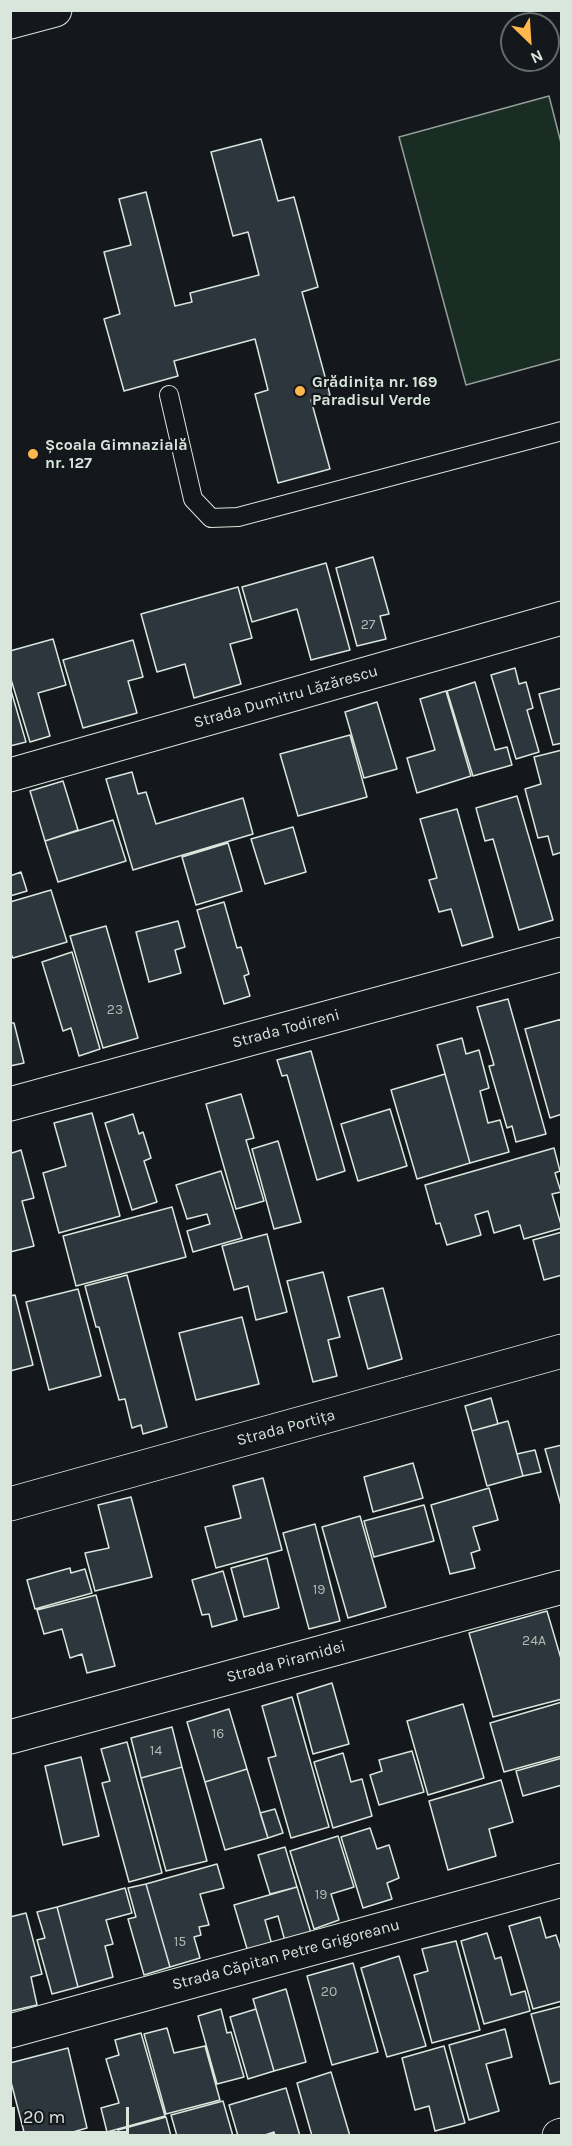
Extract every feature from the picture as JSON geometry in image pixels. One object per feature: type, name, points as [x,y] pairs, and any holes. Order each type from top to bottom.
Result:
[{"type":"street","points":[[10,22],[55,10]]},
{"type":"street","name":"Strada Dumitru Lăzărescu","points":[[10,775],[561,618]]},
{"type":"street","name":"Strada Todireni","points":[[10,1104],[561,954]]},
{"type":"street","name":"Strada Portița","points":[[10,1504],[561,1351]]},
{"type":"street","name":"Strada Piramidei","points":[[10,1737],[561,1587]]},
{"type":"street","name":"Strada Căpitan Petre Grigoreanu","points":[[10,2031],[561,1880]]},
{"type":"lane","points":[[169,395],[193,499],[211,518],[238,517],[561,432]]},
{"type":"green space","points":[[549,96],[561,143],[561,359],[466,385],[399,137]]},
{"type":"building","points":[[261,139],[278,201],[294,197],[318,287],[302,292],[330,395],[311,400],[330,469],[278,483],[255,394],[268,390],[255,339],[174,361],[178,376],[124,391],[104,319],[120,314],[104,252],[131,245],[119,199],[146,192],[175,306],[192,302],[190,293],[259,275],[248,232],[233,236],[211,152]]},
{"type":"building","points":[[373,557],[389,614],[380,616],[386,639],[357,646],[336,568]]},
{"type":"building","points":[[326,563],[350,650],[311,660],[297,609],[252,622],[242,587]]},
{"type":"building","points":[[238,587],[252,638],[230,644],[241,684],[194,698],[185,664],[157,672],[141,614]]},
{"type":"building","points":[[53,639],[66,685],[38,693],[50,736],[30,742],[10,676],[10,651]]},
{"type":"building","points":[[133,640],[143,677],[128,681],[137,713],[83,728],[63,660]]},
{"type":"building","points":[[515,668],[519,684],[526,682],[533,708],[527,710],[539,752],[516,759],[491,675]]},
{"type":"building","points":[[475,682],[495,750],[507,747],[512,765],[473,776],[447,691]]},
{"type":"building","points":[[10,687],[26,742],[10,746]]},
{"type":"building","points":[[562,688],[562,743],[553,745],[539,694]]},
{"type":"building","points":[[446,691],[471,776],[417,793],[407,758],[435,750],[420,699]]},
{"type":"building","points":[[377,702],[397,769],[364,778],[345,712]]},
{"type":"building","points":[[350,735],[367,797],[298,816],[280,754]]},
{"type":"building","points":[[562,750],[562,852],[553,855],[548,836],[538,838],[525,789],[541,784],[534,757]]},
{"type":"building","points":[[132,772],[138,794],[146,792],[156,824],[243,798],[253,834],[133,870],[106,779]]},
{"type":"building","points":[[63,781],[78,830],[45,841],[30,791]]},
{"type":"building","points":[[517,796],[553,920],[519,930],[493,839],[485,841],[476,808]]},
{"type":"building","points":[[457,809],[493,937],[462,946],[451,909],[439,912],[429,880],[437,878],[420,819]]},
{"type":"building","points":[[113,820],[126,861],[58,882],[45,841]]},
{"type":"building","points":[[293,827],[306,872],[265,884],[251,839]]},
{"type":"building","points":[[228,843],[242,891],[196,905],[182,857]]},
{"type":"building","points":[[21,872],[27,891],[10,896],[10,876]]},
{"type":"building","points":[[51,890],[67,942],[13,958],[10,952],[10,902]]},
{"type":"building","points":[[224,902],[237,948],[241,947],[249,974],[244,976],[250,996],[224,1004],[197,910]]},
{"type":"building","points":[[178,921],[185,947],[175,950],[181,973],[149,982],[136,932]]},
{"type":"building","points":[[106,926],[138,1038],[103,1048],[70,936]]},
{"type":"building","points":[[72,952],[100,1049],[79,1056],[71,1028],[63,1031],[42,962]]},
{"type":"building","points":[[508,999],[546,1134],[516,1142],[512,1126],[507,1128],[489,1066],[494,1065],[477,1007]]},
{"type":"building","points":[[562,1019],[562,1114],[550,1118],[525,1029]]},
{"type":"building","points":[[10,1023],[14,1023],[24,1063],[10,1066]]},
{"type":"building","points":[[462,1038],[466,1054],[479,1050],[489,1088],[480,1091],[488,1123],[500,1120],[509,1152],[470,1163],[437,1045]]},
{"type":"building","points":[[311,1051],[345,1171],[317,1180],[287,1075],[282,1076],[277,1060]]},
{"type":"building","points":[[445,1074],[470,1163],[417,1179],[391,1090]]},
{"type":"building","points":[[241,1094],[254,1138],[246,1140],[264,1201],[236,1209],[206,1104]]},
{"type":"building","points":[[390,1109],[407,1166],[358,1181],[341,1124]]},
{"type":"building","points":[[92,1113],[120,1216],[59,1233],[43,1173],[66,1166],[54,1123]]},
{"type":"building","points":[[133,1114],[139,1134],[143,1132],[151,1158],[144,1161],[157,1202],[132,1210],[105,1123]]},
{"type":"building","points":[[278,1141],[301,1222],[274,1229],[252,1149]]},
{"type":"building","points":[[10,1148],[12,1153],[21,1150],[34,1198],[22,1201],[34,1246],[10,1252]]},
{"type":"building","points":[[554,1148],[560,1171],[555,1173],[561,1192],[552,1194],[562,1228],[524,1239],[520,1225],[494,1233],[488,1211],[475,1215],[481,1235],[447,1245],[440,1223],[436,1224],[425,1185]]},
{"type":"building","points":[[221,1171],[242,1238],[193,1252],[187,1231],[210,1224],[207,1214],[187,1219],[176,1185]]},
{"type":"building","points":[[172,1207],[186,1257],[76,1286],[63,1236]]},
{"type":"building","points":[[562,1232],[562,1275],[544,1280],[533,1240]]},
{"type":"building","points":[[267,1234],[287,1312],[256,1320],[248,1286],[234,1290],[222,1246]]},
{"type":"building","points":[[323,1272],[340,1337],[328,1340],[337,1376],[313,1382],[287,1281]]},
{"type":"building","points":[[127,1275],[167,1427],[143,1434],[141,1425],[132,1428],[125,1399],[119,1400],[85,1286]]},
{"type":"building","points":[[383,1288],[402,1359],[368,1369],[348,1297]]},
{"type":"building","points":[[78,1289],[101,1376],[49,1390],[26,1302]]},
{"type":"building","points":[[15,1295],[33,1365],[10,1371],[10,1296]]},
{"type":"building","points":[[242,1317],[259,1384],[196,1400],[179,1333]]},
{"type":"building","points":[[491,1398],[498,1424],[472,1431],[465,1406]]},
{"type":"building","points":[[508,1421],[523,1476],[487,1486],[472,1431]]},
{"type":"building","points":[[562,1445],[562,1509],[545,1449]]},
{"type":"building","points":[[535,1450],[541,1472],[523,1476],[517,1454]]},
{"type":"building","points":[[413,1463],[423,1498],[373,1512],[364,1477]]},
{"type":"building","points":[[263,1478],[282,1550],[216,1568],[205,1527],[241,1518],[233,1486]]},
{"type":"building","points":[[489,1488],[498,1520],[473,1527],[480,1550],[471,1553],[475,1568],[450,1574],[431,1505]]},
{"type":"building","points":[[131,1497],[152,1577],[95,1591],[85,1553],[109,1548],[98,1505]]},
{"type":"building","points":[[424,1505],[434,1541],[374,1557],[364,1521]]},
{"type":"building","points":[[360,1516],[386,1607],[348,1618],[322,1527]]},
{"type":"building","points":[[315,1524],[340,1621],[309,1629],[283,1533]]},
{"type":"building","points":[[267,1558],[279,1608],[244,1617],[231,1568]]},
{"type":"building","points":[[70,1568],[71,1573],[85,1569],[92,1593],[35,1609],[27,1580]]},
{"type":"building","points":[[223,1571],[237,1620],[212,1627],[209,1614],[202,1615],[192,1580]]},
{"type":"building","points":[[96,1595],[115,1666],[87,1673],[82,1654],[70,1658],[62,1629],[44,1634],[37,1610]]},
{"type":"building","points":[[547,1611],[562,1662],[562,1699],[493,1717],[469,1633]]},
{"type":"building","points":[[332,1683],[349,1744],[313,1754],[297,1694]]},
{"type":"building","points":[[292,1697],[329,1827],[291,1838],[268,1758],[276,1756],[262,1706]]},
{"type":"building","points":[[562,1702],[562,1756],[504,1772],[490,1723]]},
{"type":"building","points":[[463,1704],[484,1778],[428,1795],[407,1721]]},
{"type":"building","points":[[229,1709],[247,1769],[205,1782],[187,1722]]},
{"type":"building","points":[[172,1727],[182,1767],[141,1778],[131,1738]]},
{"type":"building","points":[[127,1742],[162,1873],[129,1882],[102,1783],[110,1781],[101,1749]]},
{"type":"building","points":[[412,1751],[424,1792],[379,1805],[370,1775],[382,1771],[379,1760]]},
{"type":"building","points":[[343,1753],[351,1782],[362,1779],[372,1816],[333,1828],[314,1762]]},
{"type":"building","points":[[81,1757],[99,1836],[63,1845],[45,1766]]},
{"type":"building","points":[[562,1758],[562,1785],[523,1796],[516,1771]]},
{"type":"building","points":[[182,1767],[207,1861],[166,1871],[141,1778]]},
{"type":"building","points":[[247,1769],[268,1838],[225,1850],[205,1782]]},
{"type":"building","points":[[501,1780],[513,1822],[489,1829],[496,1856],[448,1870],[429,1801]]},
{"type":"building","points":[[275,1809],[283,1833],[268,1838],[260,1813]]},
{"type":"building","points":[[370,1828],[377,1849],[389,1845],[399,1878],[387,1883],[392,1899],[363,1908],[341,1837]]},
{"type":"building","points":[[338,1836],[354,1887],[331,1894],[339,1920],[314,1929],[290,1851]]},
{"type":"building","points":[[285,1847],[297,1887],[270,1894],[258,1855]]},
{"type":"building","points":[[217,1864],[224,1888],[200,1894],[209,1925],[199,1927],[201,1935],[194,1937],[200,1958],[170,1967],[146,1884]]},
{"type":"building","points":[[146,1884],[170,1967],[144,1975],[128,1919],[136,1917],[128,1888]]},
{"type":"building","points":[[297,1887],[311,1933],[285,1941],[278,1916],[265,1920],[272,1945],[248,1952],[234,1905]]},
{"type":"building","points":[[125,1888],[132,1913],[106,1920],[113,1944],[105,1946],[113,1977],[78,1987],[57,1907]]},
{"type":"building","points":[[57,1907],[78,1987],[52,1994],[37,1940],[45,1938],[37,1912]]},
{"type":"building","points":[[26,1913],[42,1974],[31,1977],[37,2005],[11,2011],[10,1917]]},
{"type":"building","points":[[540,1917],[546,1938],[556,1935],[562,1953],[562,2001],[533,2009],[509,1926]]},
{"type":"building","points":[[487,1933],[495,1959],[501,1957],[511,1995],[525,1991],[530,2011],[484,2024],[461,1941]]},
{"type":"building","points":[[456,1941],[480,2030],[432,2043],[414,1975],[428,1971],[422,1949]]},
{"type":"building","points":[[399,1956],[426,2046],[387,2057],[361,1968]]},
{"type":"building","points":[[353,1963],[378,2052],[332,2065],[307,1976]]},
{"type":"building","points":[[286,1989],[306,2062],[274,2071],[253,1999]]},
{"type":"building","points":[[562,2006],[562,2081],[550,2084],[531,2014]]},
{"type":"building","points":[[221,2009],[227,2033],[231,2032],[244,2077],[217,2084],[198,2016]]},
{"type":"building","points":[[256,2009],[274,2071],[248,2079],[230,2017]]},
{"type":"building","points":[[167,2028],[174,2053],[205,2046],[220,2100],[166,2114],[144,2034]]},
{"type":"building","points":[[505,2029],[512,2057],[486,2064],[499,2111],[469,2120],[449,2045]]},
{"type":"building","points":[[141,2033],[165,2116],[107,2132],[101,2108],[119,2103],[106,2059],[119,2055],[115,2040]]},
{"type":"building","points":[[444,2046],[465,2123],[435,2131],[429,2106],[415,2110],[402,2058]]},
{"type":"building","points":[[68,2048],[87,2128],[59,2136],[25,2136],[10,2078],[10,2063]]},
{"type":"building","points":[[331,2072],[350,2136],[312,2136],[297,2083]]},
{"type":"building","points":[[286,2088],[300,2136],[275,2136],[274,2132],[262,2136],[238,2136],[229,2105]]},
{"type":"building","points":[[223,2101],[233,2136],[177,2136],[171,2115]]},
{"type":"building","points":[[166,2117],[171,2136],[119,2136],[118,2130]]},
{"type":"place","name":"Grădinița nr. 169 Paradisul Verde","points":[[300,391]]},
{"type":"place","name":"Școala Gimnazială nr. 127","points":[[33,454]]}]
